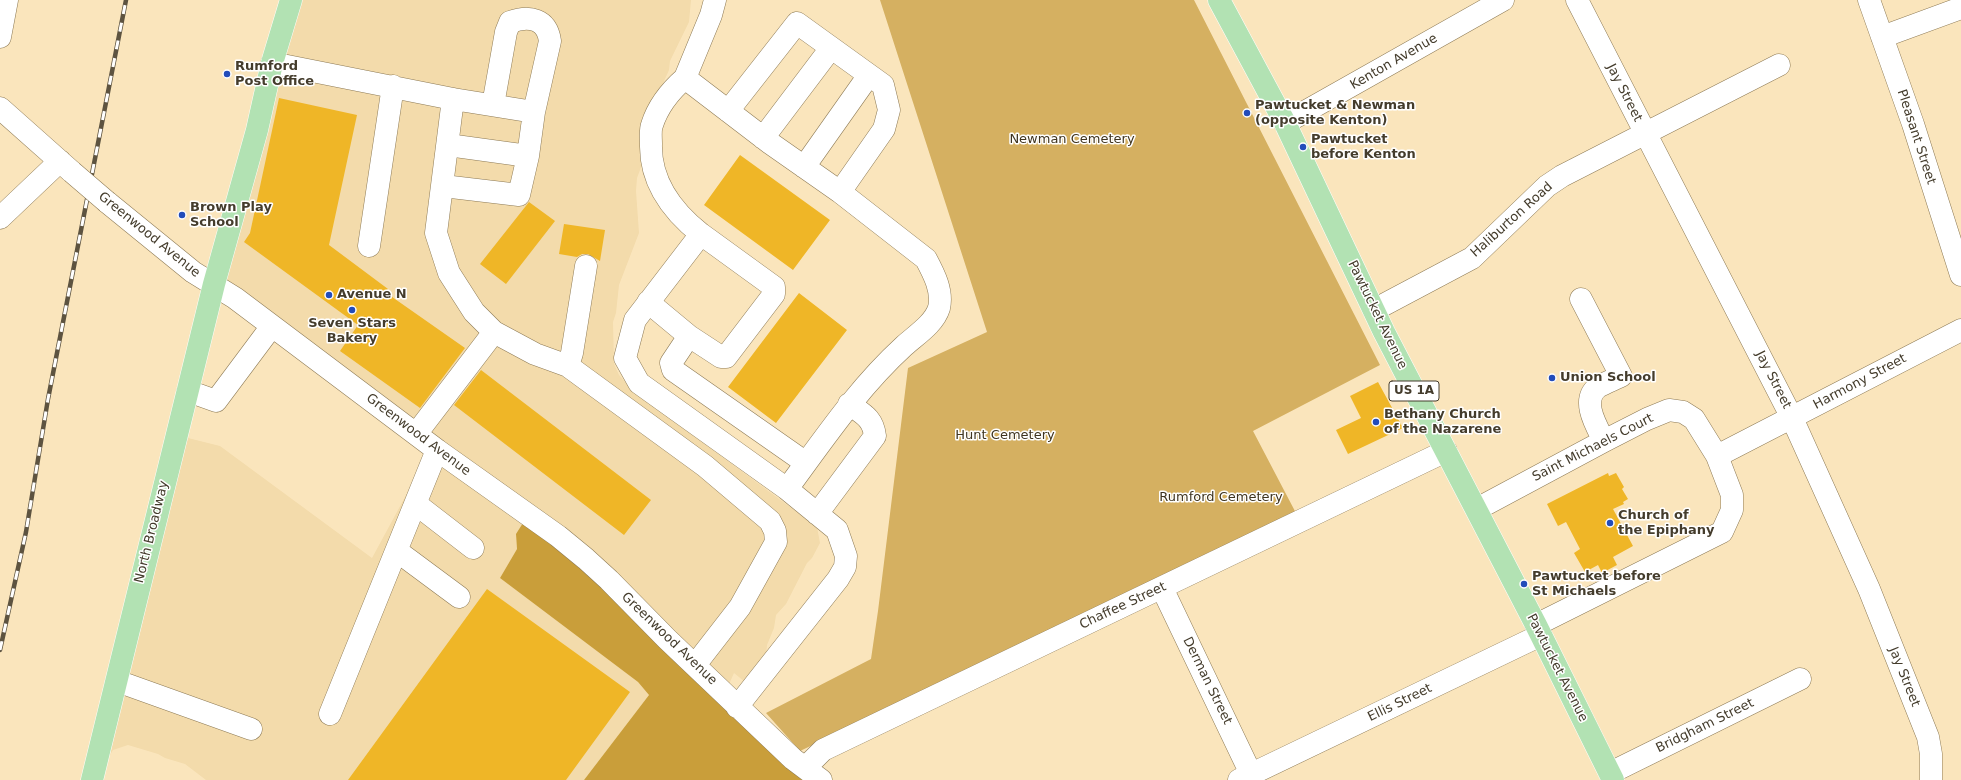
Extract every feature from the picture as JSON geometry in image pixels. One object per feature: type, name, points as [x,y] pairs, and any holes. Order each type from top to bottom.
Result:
[{"type":"main road","name":"North Broadway","points":[[92,780],[214,284],[257,130],[272,64],[291,0]]},
{"type":"main road","name":"Pawtucket Avenue","points":[[1219,0],[1285,123],[1374,310],[1612,777]]},
{"type":"street","points":[[0,37],[7,0]]},
{"type":"street","points":[[648,302],[689,336],[721,357],[726,357],[774,294],[774,287],[683,220],[659,186],[651,159],[651,126],[667,94],[684,78],[711,15],[715,0]]},
{"type":"street","name":"Kenton Avenue","points":[[1285,123],[1503,0]]},
{"type":"street","name":"Jay Street","points":[[1577,0],[1792,418],[1869,589],[1928,737],[1932,754],[1932,778]]},
{"type":"street","name":"Pleasant Street","points":[[1869,0],[1954,236],[1961,276]]},
{"type":"street","points":[[1882,37],[1961,8]]},
{"type":"street","points":[[443,186],[519,195],[528,156],[534,112],[550,41],[548,30],[541,22],[520,19],[510,22],[506,32],[493,105]]},
{"type":"street","points":[[728,111],[797,24],[883,85],[889,110],[884,129],[840,192]]},
{"type":"street","points":[[763,138],[831,48]]},
{"type":"street","points":[[272,64],[394,86],[453,99],[534,112]]},
{"type":"street","name":"Haliburton Road","points":[[1374,310],[1472,258],[1548,186],[1562,176],[1778,65]]},
{"type":"street","points":[[804,167],[869,75]]},
{"type":"street","points":[[684,78],[763,138],[840,192],[926,259],[934,274],[940,293],[938,308],[932,322],[886,363],[849,404],[787,489]]},
{"type":"street","points":[[369,246],[394,86]]},
{"type":"street","points":[[453,99],[436,233],[449,273],[474,312],[494,332],[535,354],[568,366],[705,466],[770,521],[775,531],[776,542],[740,607],[695,665]]},
{"type":"street","name":"Greenwood Avenue","points":[[0,108],[66,167],[182,264],[214,284],[437,450],[558,536],[586,559],[737,707],[793,759],[813,774]]},
{"type":"street","points":[[448,145],[528,156]]},
{"type":"street","points":[[0,218],[66,167]]},
{"type":"street","points":[[701,234],[635,320],[625,358],[639,383],[787,489],[836,530],[846,556],[845,567],[838,579],[737,707]]},
{"type":"street","points":[[568,366],[572,353],[586,266]]},
{"type":"street","points":[[1581,299],[1621,376],[1597,388],[1590,400],[1590,414],[1604,441]]},
{"type":"street","points":[[188,391],[216,401],[272,326]]},
{"type":"street","name":"Harmony Street","points":[[1717,456],[1961,330]]},
{"type":"street","points":[[416,434],[494,332]]},
{"type":"street","points":[[689,336],[671,363],[673,370],[806,463]]},
{"type":"street","points":[[817,514],[875,436],[874,426],[868,418],[849,404]]},
{"type":"street","name":"Saint Michaels Court","points":[[1476,509],[1604,441],[1647,419],[1669,410],[1683,412],[1694,419],[1717,456],[1732,495],[1732,510],[1722,532],[1538,630]]},
{"type":"street","points":[[330,714],[437,450]]},
{"type":"street","name":"Chaffee Street","points":[[813,774],[823,750],[1446,451]]},
{"type":"street","points":[[416,504],[473,548]]},
{"type":"street","points":[[397,551],[459,597]]},
{"type":"street","name":"Derman Street","points":[[1162,588],[1253,776]]},
{"type":"street","name":"Ellis Street","points":[[1253,776],[1538,630]]},
{"type":"street","name":"Bridgham Street","points":[[1612,777],[1800,679]]},
{"type":"street","points":[[117,680],[251,729]]},
{"type":"shaded area","points":[[293,0],[691,0],[689,22],[670,61],[669,70],[652,108],[643,162],[637,178],[636,191],[639,233],[619,285],[616,313],[613,322],[614,364],[619,375],[633,391],[817,527],[820,543],[812,558],[807,563],[786,604],[776,615],[774,628],[767,645],[765,669],[745,682],[734,673],[726,691],[516,534],[517,549],[500,578],[638,682],[649,695],[584,780],[206,780],[185,764],[128,745],[113,750],[105,764],[180,436],[220,446],[372,558],[431,449],[214,292]]},
{"type":"shaded area","points":[[528,515],[823,780],[584,780],[649,695],[638,682],[500,578],[517,549],[516,534]]},
{"type":"green space","points":[[880,0],[1194,0],[1380,365],[1253,431],[1297,515],[800,751],[766,713],[871,659],[908,368],[987,332]]},
{"type":"building","points":[[279,98],[357,115],[329,245],[388,289],[385,292],[465,348],[420,408],[340,351],[358,325],[244,242],[250,233]]},
{"type":"building","points":[[740,155],[830,220],[793,270],[704,205]]},
{"type":"building","points":[[529,202],[555,221],[506,284],[480,264]]},
{"type":"building","points":[[564,224],[605,230],[600,261],[588,254],[582,254],[577,257],[559,254]]},
{"type":"building","points":[[799,293],[847,330],[776,423],[728,387]]},
{"type":"building","points":[[481,370],[651,500],[624,535],[454,405]]},
{"type":"building","name":"Bethany Church of the Nazarene","points":[[1378,382],[1403,428],[1348,454],[1336,430],[1361,418],[1350,396]]},
{"type":"building","name":"Church of the Epiphany","points":[[1608,473],[1609,476],[1616,473],[1624,487],[1622,489],[1628,499],[1623,502],[1624,504],[1613,509],[1633,546],[1613,557],[1617,565],[1602,573],[1598,565],[1585,572],[1574,553],[1580,549],[1566,522],[1558,526],[1547,504]]},
{"type":"building","points":[[487,589],[630,692],[566,780],[348,780]]},
{"type":"railway","points":[[0,650],[26,532],[48,399],[126,0]]},
{"type":"place","name":"Rumford Post Office","points":[[227,74]]},
{"type":"place","name":"Pawtucket & Newman (opposite Kenton)","points":[[1247,113]]},
{"type":"place","name":"Pawtucket before Kenton","points":[[1303,147]]},
{"type":"place","name":"Brown Play School","points":[[182,215]]},
{"type":"place","name":"Avenue N","points":[[329,295]]},
{"type":"place","name":"Seven Stars Bakery","points":[[352,310]]},
{"type":"place","name":"Union School","points":[[1552,378]]},
{"type":"place","name":"Bethany Church of the Nazarene","points":[[1376,422]]},
{"type":"place","name":"Church of the Epiphany","points":[[1610,523]]},
{"type":"place","name":"Pawtucket before St Michaels","points":[[1524,584]]},
{"type":"park label","name":"Newman Cemetery","points":[[1072,140]]},
{"type":"park label","name":"Hunt Cemetery","points":[[1005,436]]},
{"type":"park label","name":"Rumford Cemetery","points":[[1221,498]]}]
